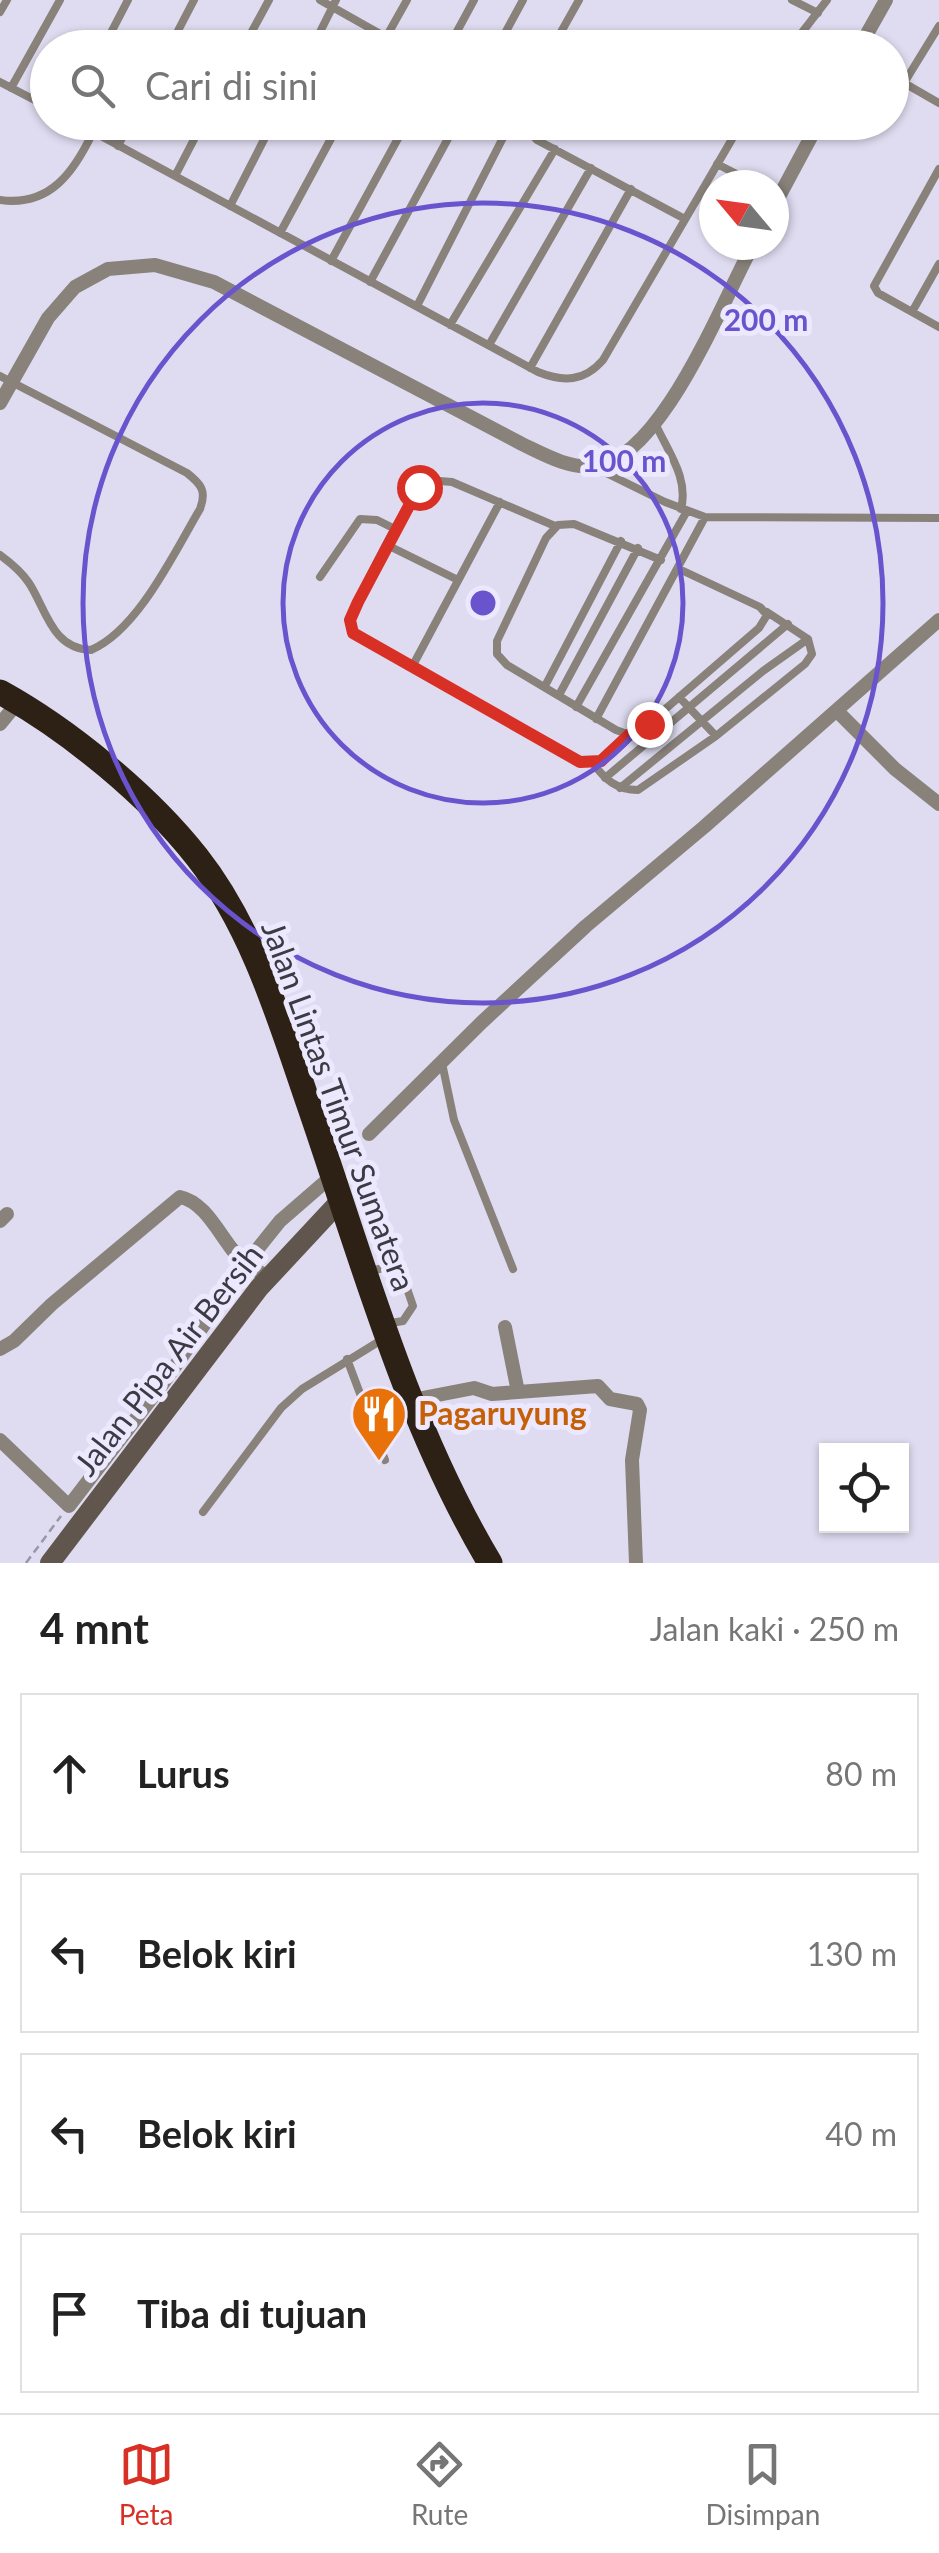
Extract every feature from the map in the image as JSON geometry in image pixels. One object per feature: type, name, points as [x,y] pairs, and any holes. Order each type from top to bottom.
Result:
[{"type":"highway","name":"Jalan Lintas Timur Sumatera","points":[[9,697],[122,781],[197,856],[253,953],[385,1331],[483,1561]]},
{"type":"street","points":[[869,30],[886,0]]},
{"type":"street","points":[[789,175],[809,140]]},
{"type":"street","points":[[0,403],[6,379],[75,287],[108,269],[154,265],[214,282],[494,431],[564,463],[593,467],[618,460],[656,425],[744,260]]},
{"type":"street","points":[[370,1134],[586,926],[939,620]]},
{"type":"street","points":[[0,724],[9,697]]},
{"type":"street","points":[[837,711],[894,769],[939,804]]},
{"type":"street","points":[[0,1440],[69,1506],[280,1221],[333,1175]]},
{"type":"street","points":[[0,1350],[180,1198],[187,1198],[210,1220],[246,1265],[269,1277]]},
{"type":"street","name":"Jalan Pipa Air Bersih","points":[[50,1563],[269,1277],[342,1200]]},
{"type":"street","points":[[505,1326],[518,1392]]},
{"type":"street","points":[[412,1400],[474,1388],[492,1394],[598,1386],[610,1399],[632,1401],[638,1406],[632,1460],[636,1563]]},
{"type":"lane","points":[[0,12],[7,0]]},
{"type":"lane","points":[[43,30],[60,0]]},
{"type":"lane","points":[[112,30],[128,0]]},
{"type":"lane","points":[[178,30],[194,0]]},
{"type":"lane","points":[[252,30],[268,0]]},
{"type":"lane","points":[[320,0],[335,4],[375,30]]},
{"type":"lane","points":[[390,30],[407,0]]},
{"type":"lane","points":[[458,30],[474,0]]},
{"type":"lane","points":[[507,30],[523,0]]},
{"type":"lane","points":[[562,30],[579,0]]},
{"type":"lane","points":[[792,0],[818,13]]},
{"type":"lane","points":[[804,30],[827,0]]},
{"type":"lane","points":[[321,30],[335,4]]},
{"type":"lane","points":[[909,75],[939,26]]},
{"type":"lane","points":[[11,88],[30,54]]},
{"type":"lane","points":[[0,82],[30,98]]},
{"type":"lane","points":[[909,86],[939,104]]},
{"type":"lane","points":[[0,200],[50,192],[65,180],[88,140]]},
{"type":"lane","points":[[107,140],[530,368],[562,380],[582,376],[598,367],[731,140]]},
{"type":"lane","points":[[118,146],[121,140]]},
{"type":"lane","points":[[174,176],[193,140]]},
{"type":"lane","points":[[230,206],[265,140]]},
{"type":"lane","points":[[280,233],[330,140]]},
{"type":"lane","points":[[331,261],[397,140]]},
{"type":"lane","points":[[370,282],[447,140]]},
{"type":"lane","points":[[416,306],[502,140]]},
{"type":"lane","points":[[540,140],[684,219]]},
{"type":"lane","points":[[450,325],[555,149]]},
{"type":"lane","points":[[716,164],[728,170]]},
{"type":"lane","points":[[488,345],[591,168]]},
{"type":"lane","points":[[938,325],[878,293],[874,285],[939,169]]},
{"type":"lane","points":[[530,368],[630,189]]},
{"type":"lane","points":[[912,312],[939,264]]},
{"type":"lane","points":[[0,554],[26,578],[57,636],[73,647],[91,650],[118,632],[138,609],[203,500],[202,486],[186,474],[6,379]]},
{"type":"lane","points":[[576,707],[661,560],[684,510],[682,479],[656,425]]},
{"type":"lane","points":[[593,467],[705,517],[939,518]]},
{"type":"lane","points":[[661,560],[574,524],[555,526],[446,480],[428,480],[416,492],[395,529],[358,602],[350,628],[357,636],[571,758],[593,764],[620,788],[645,788],[716,736],[805,664],[812,654],[808,638],[788,624],[679,569]]},
{"type":"lane","points":[[412,667],[500,502]]},
{"type":"lane","points":[[596,720],[705,517]]},
{"type":"lane","points":[[320,578],[360,519],[377,520],[395,529]]},
{"type":"lane","points":[[555,526],[496,646],[499,657],[596,720],[630,734]]},
{"type":"lane","points":[[545,686],[621,541]]},
{"type":"lane","points":[[387,545],[458,580]]},
{"type":"lane","points":[[559,695],[638,548]]},
{"type":"lane","points":[[593,764],[679,698],[759,628],[767,612]]},
{"type":"lane","points":[[605,778],[788,624]]},
{"type":"lane","points":[[620,788],[808,638]]},
{"type":"lane","points":[[679,698],[716,736]]},
{"type":"lane","points":[[442,1063],[454,1120],[513,1269]]},
{"type":"lane","points":[[204,1512],[280,1408],[412,1312],[414,1306],[401,1271],[392,1268],[367,1272]]},
{"type":"lane","points":[[346,1359],[385,1460]]},
{"type":"path","points":[[26,1563],[69,1506]]},
{"type":"place","name":"Pagaruyung","points":[[379,1463]]},
{"type":"route","points":[[419,487],[358,602],[350,620],[353,633],[580,762],[601,761],[630,734],[649,724]]}]
